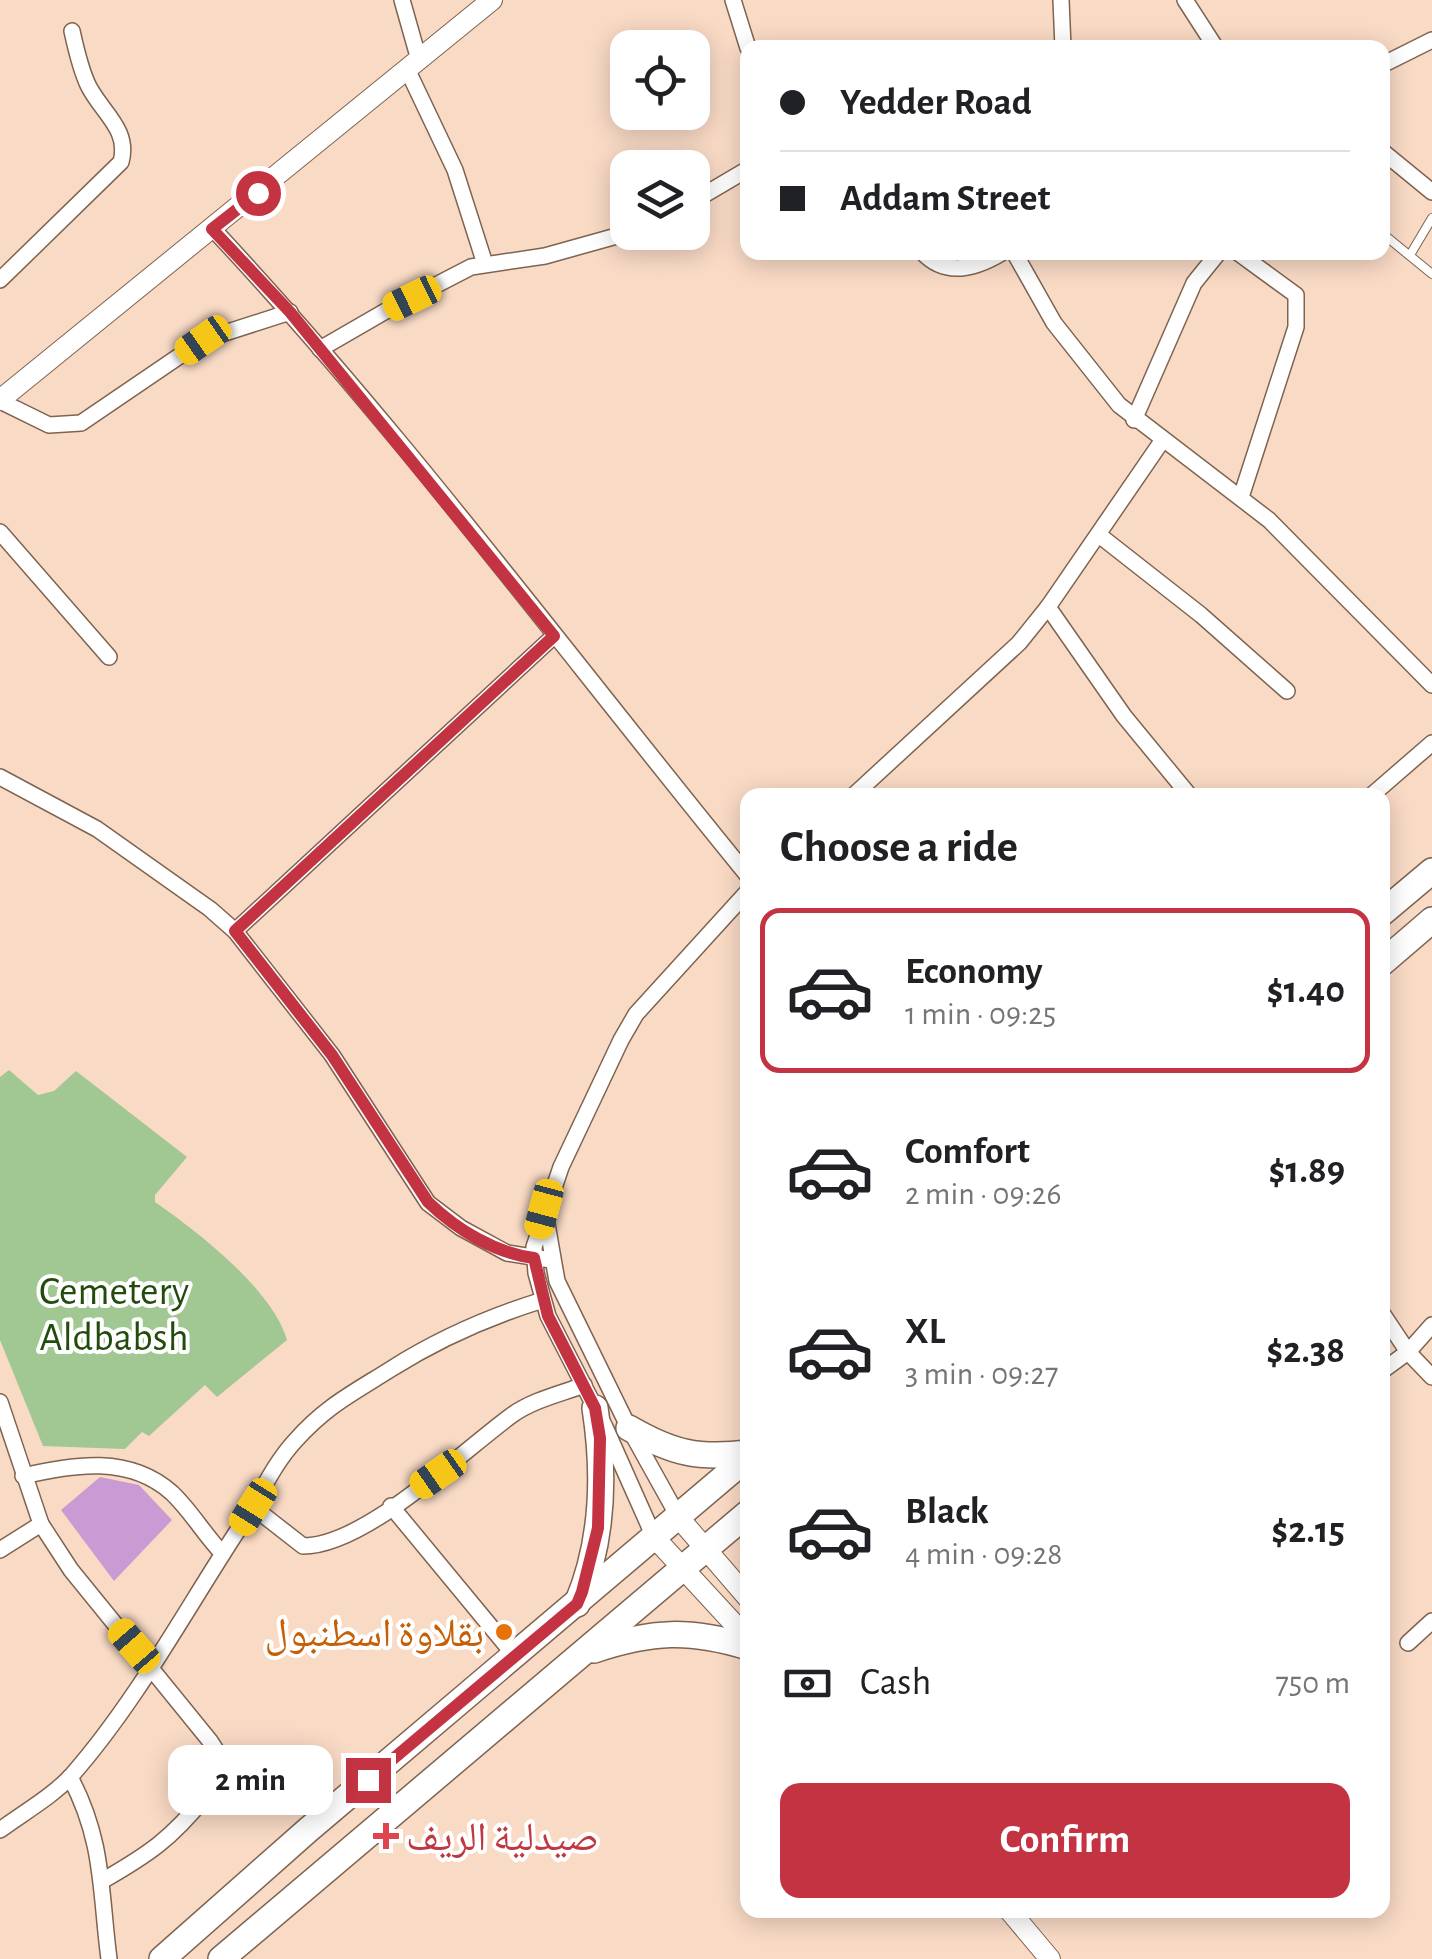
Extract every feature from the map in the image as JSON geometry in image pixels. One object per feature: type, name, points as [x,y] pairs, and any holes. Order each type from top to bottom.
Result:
[{"type":"main road","points":[[1390,906],[1432,871]]},
{"type":"main road","points":[[1390,956],[1432,920]]},
{"type":"main road","points":[[577,1604],[593,1554],[600,1512],[600,1438],[590,1397]]},
{"type":"main road","points":[[629,1428],[684,1454],[740,1455]]},
{"type":"main road","points":[[162,1959],[740,1462]]},
{"type":"main road","points":[[221,1959],[740,1520]]},
{"type":"main road","points":[[585,1653],[625,1640],[666,1633],[702,1635],[740,1645]]},
{"type":"street","points":[[402,0],[413,65],[455,170],[485,264]]},
{"type":"street","points":[[290,312],[203,340],[81,423],[49,425],[0,400],[492,0]]},
{"type":"street","points":[[733,0],[746,40]]},
{"type":"street","points":[[1184,0],[1211,40]]},
{"type":"street","points":[[1063,40],[1064,2]]},
{"type":"street","points":[[0,280],[121,162],[125,147],[116,124],[88,86],[72,31]]},
{"type":"street","points":[[1390,61],[1432,40]]},
{"type":"street","points":[[1390,158],[1432,192]]},
{"type":"street","points":[[710,191],[740,174]]},
{"type":"street","points":[[212,229],[290,312],[740,866]]},
{"type":"street","points":[[320,349],[470,267],[545,256],[610,238]]},
{"type":"street","points":[[931,260],[960,268],[988,260]]},
{"type":"street","points":[[1019,260],[1054,322],[1118,405],[1241,497],[1282,533],[1432,685]]},
{"type":"street","points":[[1134,420],[1194,282],[1212,260]]},
{"type":"street","points":[[1241,497],[1296,327],[1296,295],[1248,260]]},
{"type":"street","points":[[862,788],[1019,643],[1162,441]]},
{"type":"street","points":[[0,532],[109,658]]},
{"type":"street","points":[[1099,534],[1202,615],[1286,691]]},
{"type":"street","points":[[1048,607],[1124,716],[1182,788]]},
{"type":"street","points":[[235,931],[554,636]]},
{"type":"street","points":[[1380,788],[1432,743]]},
{"type":"street","points":[[0,777],[144,859],[235,931],[332,1055],[428,1202],[447,1219],[506,1253],[543,1259]]},
{"type":"street","points":[[740,900],[636,1014],[601,1080],[544,1209],[542,1300],[654,1536],[740,1631]]},
{"type":"street","points":[[543,1259],[678,1518],[740,1589]]},
{"type":"street","points":[[0,1830],[70,1777],[152,1668],[280,1458],[308,1426],[344,1395],[442,1338],[482,1319],[542,1300]]},
{"type":"street","points":[[1390,1325],[1432,1378]]},
{"type":"street","points":[[1390,1366],[1432,1325]]},
{"type":"street","points":[[253,1507],[295,1542],[317,1546],[363,1528],[514,1413],[590,1397]]},
{"type":"street","points":[[0,1402],[5,1438],[41,1524],[71,1570],[210,1741],[221,1769],[211,1788],[174,1834],[148,1855],[102,1881]]},
{"type":"street","points":[[23,1476],[85,1464],[130,1469],[169,1490],[222,1553]]},
{"type":"street","points":[[392,1506],[515,1656]]},
{"type":"street","points":[[0,1550],[41,1524]]},
{"type":"street","points":[[1408,1643],[1432,1621]]},
{"type":"street","points":[[70,1777],[91,1821],[102,1881],[109,1959]]},
{"type":"street","points":[[1016,1918],[1050,1959]]},
{"type":"lane","points":[[1410,256],[1432,218]]},
{"type":"lane","points":[[1390,240],[1432,274]]},
{"type":"green space","name":"Cemetery Aldbabsh","points":[[9,1070],[38,1095],[54,1091],[76,1071],[187,1157],[155,1195],[155,1202],[232,1263],[266,1301],[287,1340],[217,1397],[205,1385],[149,1436],[142,1432],[125,1449],[43,1446],[0,1340],[0,1077]]},
{"type":"building","points":[[100,1477],[139,1485],[172,1520],[114,1581],[61,1510]]},
{"type":"place","name":"بقلاوة اسطنبول","points":[[504,1632]]},
{"type":"place","name":"صيدلية الريف","points":[[386,1836]]},
{"type":"route","points":[[258,193],[212,229],[290,312],[554,636],[235,931],[332,1055],[428,1202],[447,1219],[506,1253],[534,1258],[548,1316],[595,1408],[600,1438],[600,1512],[577,1604],[368,1780]]}]
